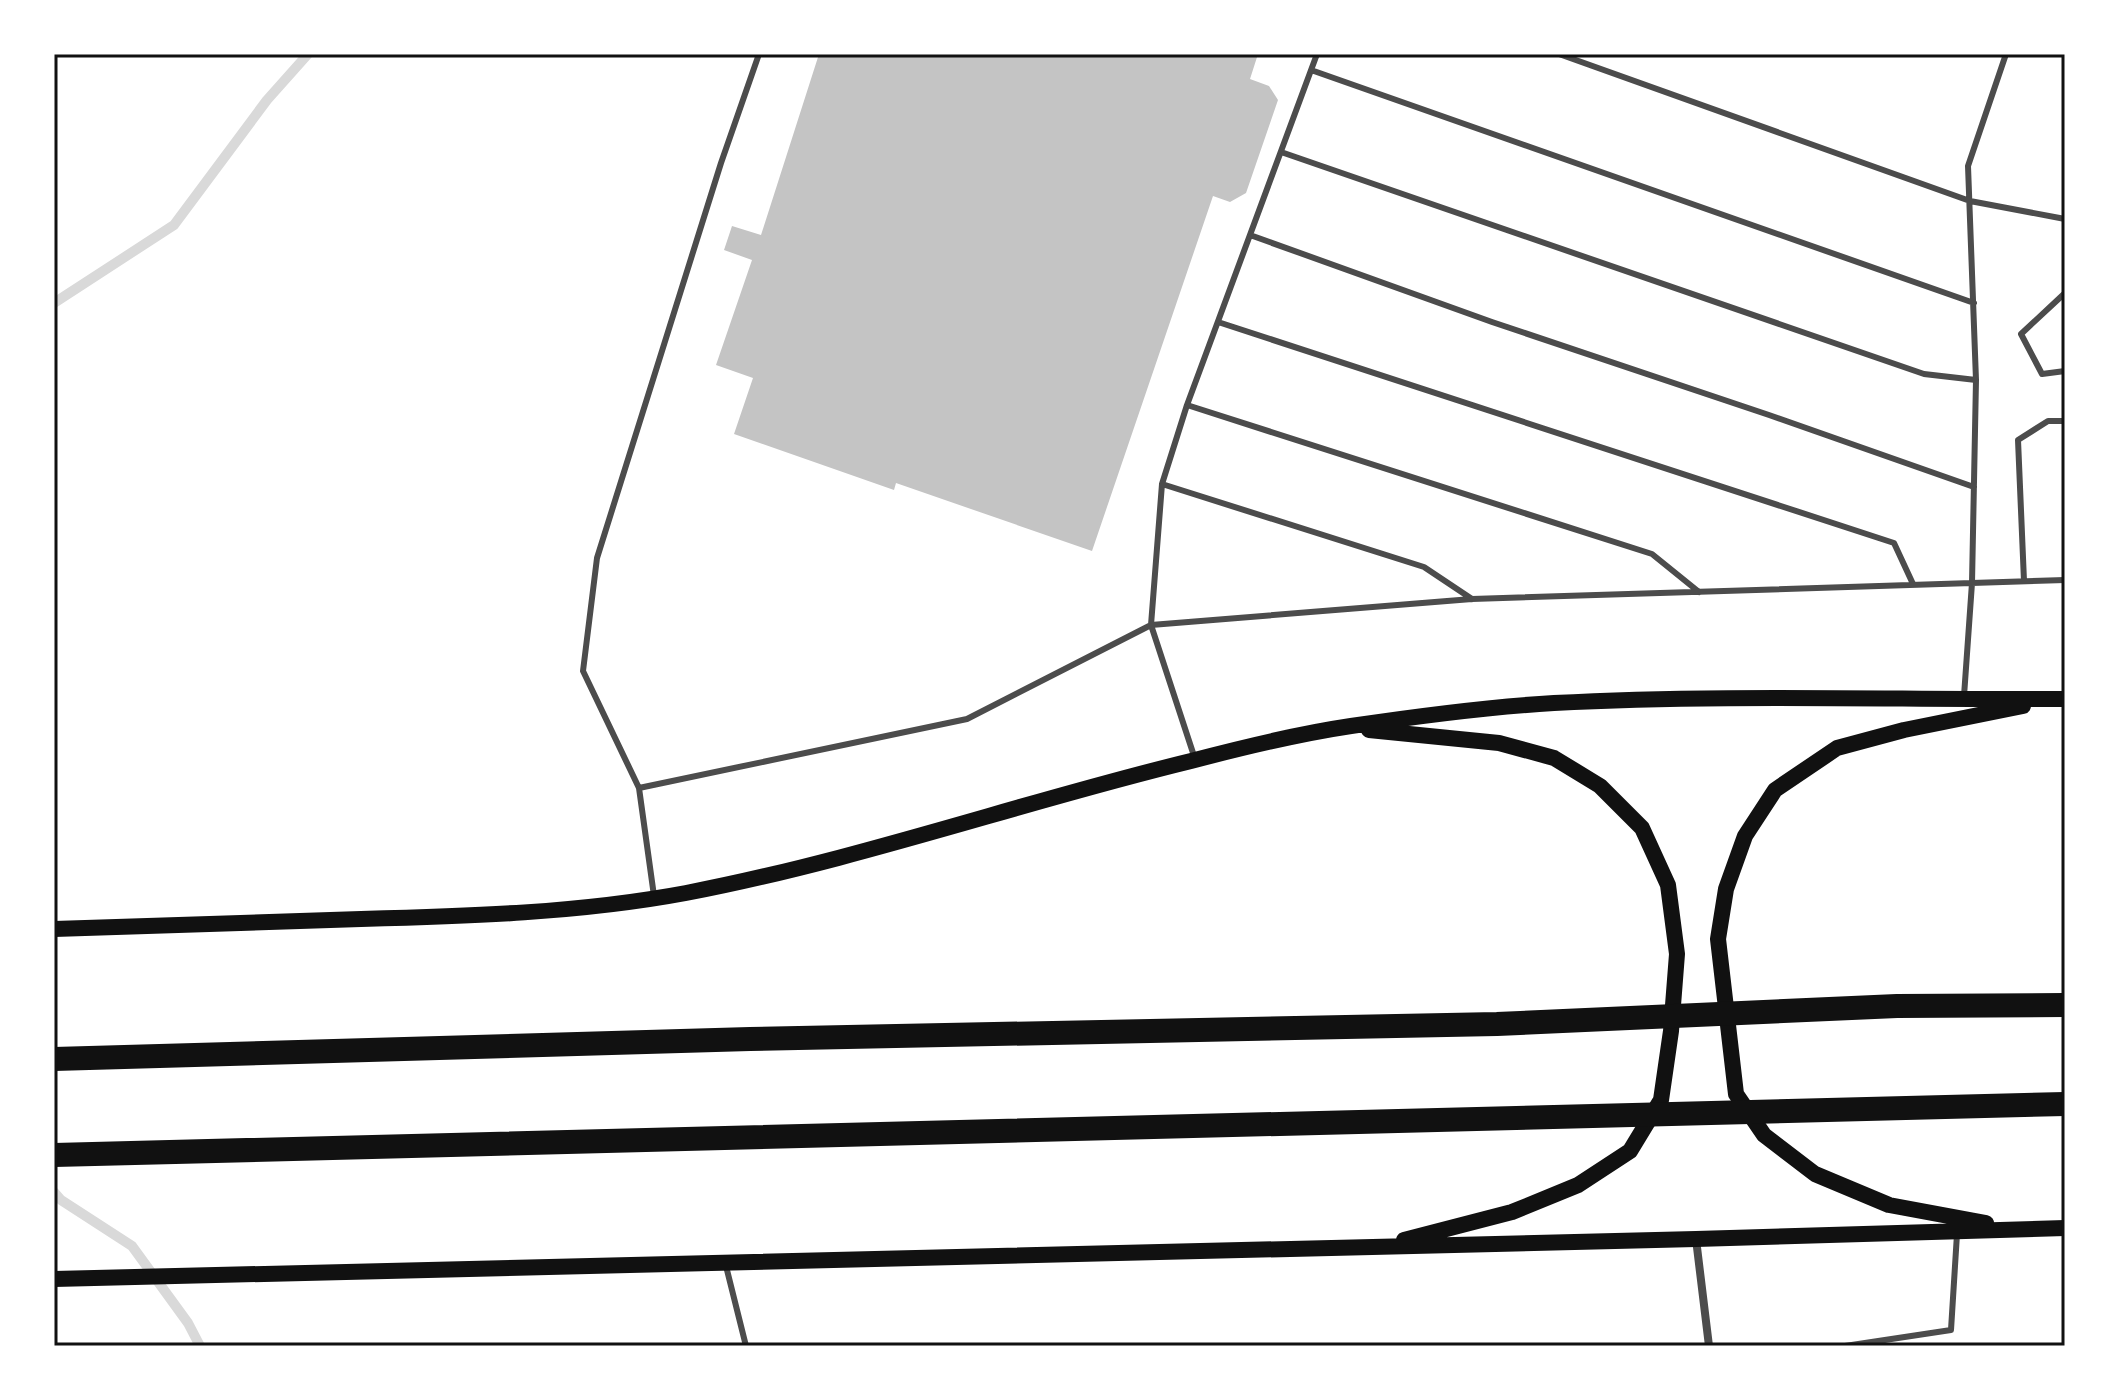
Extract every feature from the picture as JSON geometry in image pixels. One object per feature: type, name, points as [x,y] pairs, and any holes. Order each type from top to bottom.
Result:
[{"type":"highway","points":[[54,1059],[782,1038],[1497,1024],[1897,1006],[2065,1005]]},
{"type":"highway","points":[[54,1155],[2065,1104]]},
{"type":"main road","points":[[54,929],[461,916],[581,909],[654,898],[782,873],[1257,744],[1342,727],[1466,710],[1556,703],[1723,699],[2061,699]]},
{"type":"main road","points":[[2016,1229],[1889,1205],[1815,1174],[1764,1135],[1736,1094],[1718,939],[1726,889],[1745,836],[1775,790],[1837,748],[1904,730],[2061,699]]},
{"type":"main road","points":[[1342,727],[1499,743],[1554,758],[1600,786],[1642,828],[1668,885],[1677,954],[1671,1031],[1661,1100],[1630,1151],[1578,1185],[1512,1212],[1375,1247]]},
{"type":"main road","points":[[58,1279],[2065,1228]]},
{"type":"street","points":[[1696,1239],[1709,1346]]},
{"type":"lane","points":[[654,898],[639,788],[583,671],[597,558],[721,163],[759,54]]},
{"type":"lane","points":[[1195,759],[1151,625],[1162,484],[1187,405],[1317,54]]},
{"type":"lane","points":[[1559,54],[1970,201],[2065,219]]},
{"type":"lane","points":[[1964,699],[1972,583],[1976,380],[1968,166],[2006,54]]},
{"type":"lane","points":[[1311,70],[1974,303]]},
{"type":"lane","points":[[1281,152],[1924,374],[1976,380]]},
{"type":"lane","points":[[1250,235],[1492,322],[1974,487]]},
{"type":"lane","points":[[2065,293],[2021,334],[2042,374],[2065,371]]},
{"type":"lane","points":[[1218,322],[1894,543],[1913,584]]},
{"type":"lane","points":[[1187,405],[1652,554],[1699,592]]},
{"type":"lane","points":[[2024,581],[2018,440],[2048,421],[2065,421]]},
{"type":"lane","points":[[1162,484],[1424,567],[1472,599]]},
{"type":"lane","points":[[639,788],[967,719],[1151,625],[1472,599],[2065,580]]},
{"type":"lane","points":[[1845,1346],[1951,1330],[1957,1231]]},
{"type":"lane","points":[[725,1263],[746,1346]]},
{"type":"building","points":[[819,54],[1258,54],[1250,79],[1269,86],[1278,100],[1246,193],[1230,202],[1213,196],[1092,551],[896,483],[894,490],[734,434],[753,378],[716,365],[752,260],[724,250],[732,226],[761,235]]},
{"type":"waterway","points":[[54,303],[174,225],[267,100],[308,54]]},
{"type":"waterway","points":[[54,1192],[61,1200],[132,1246],[188,1323],[200,1346]]}]
